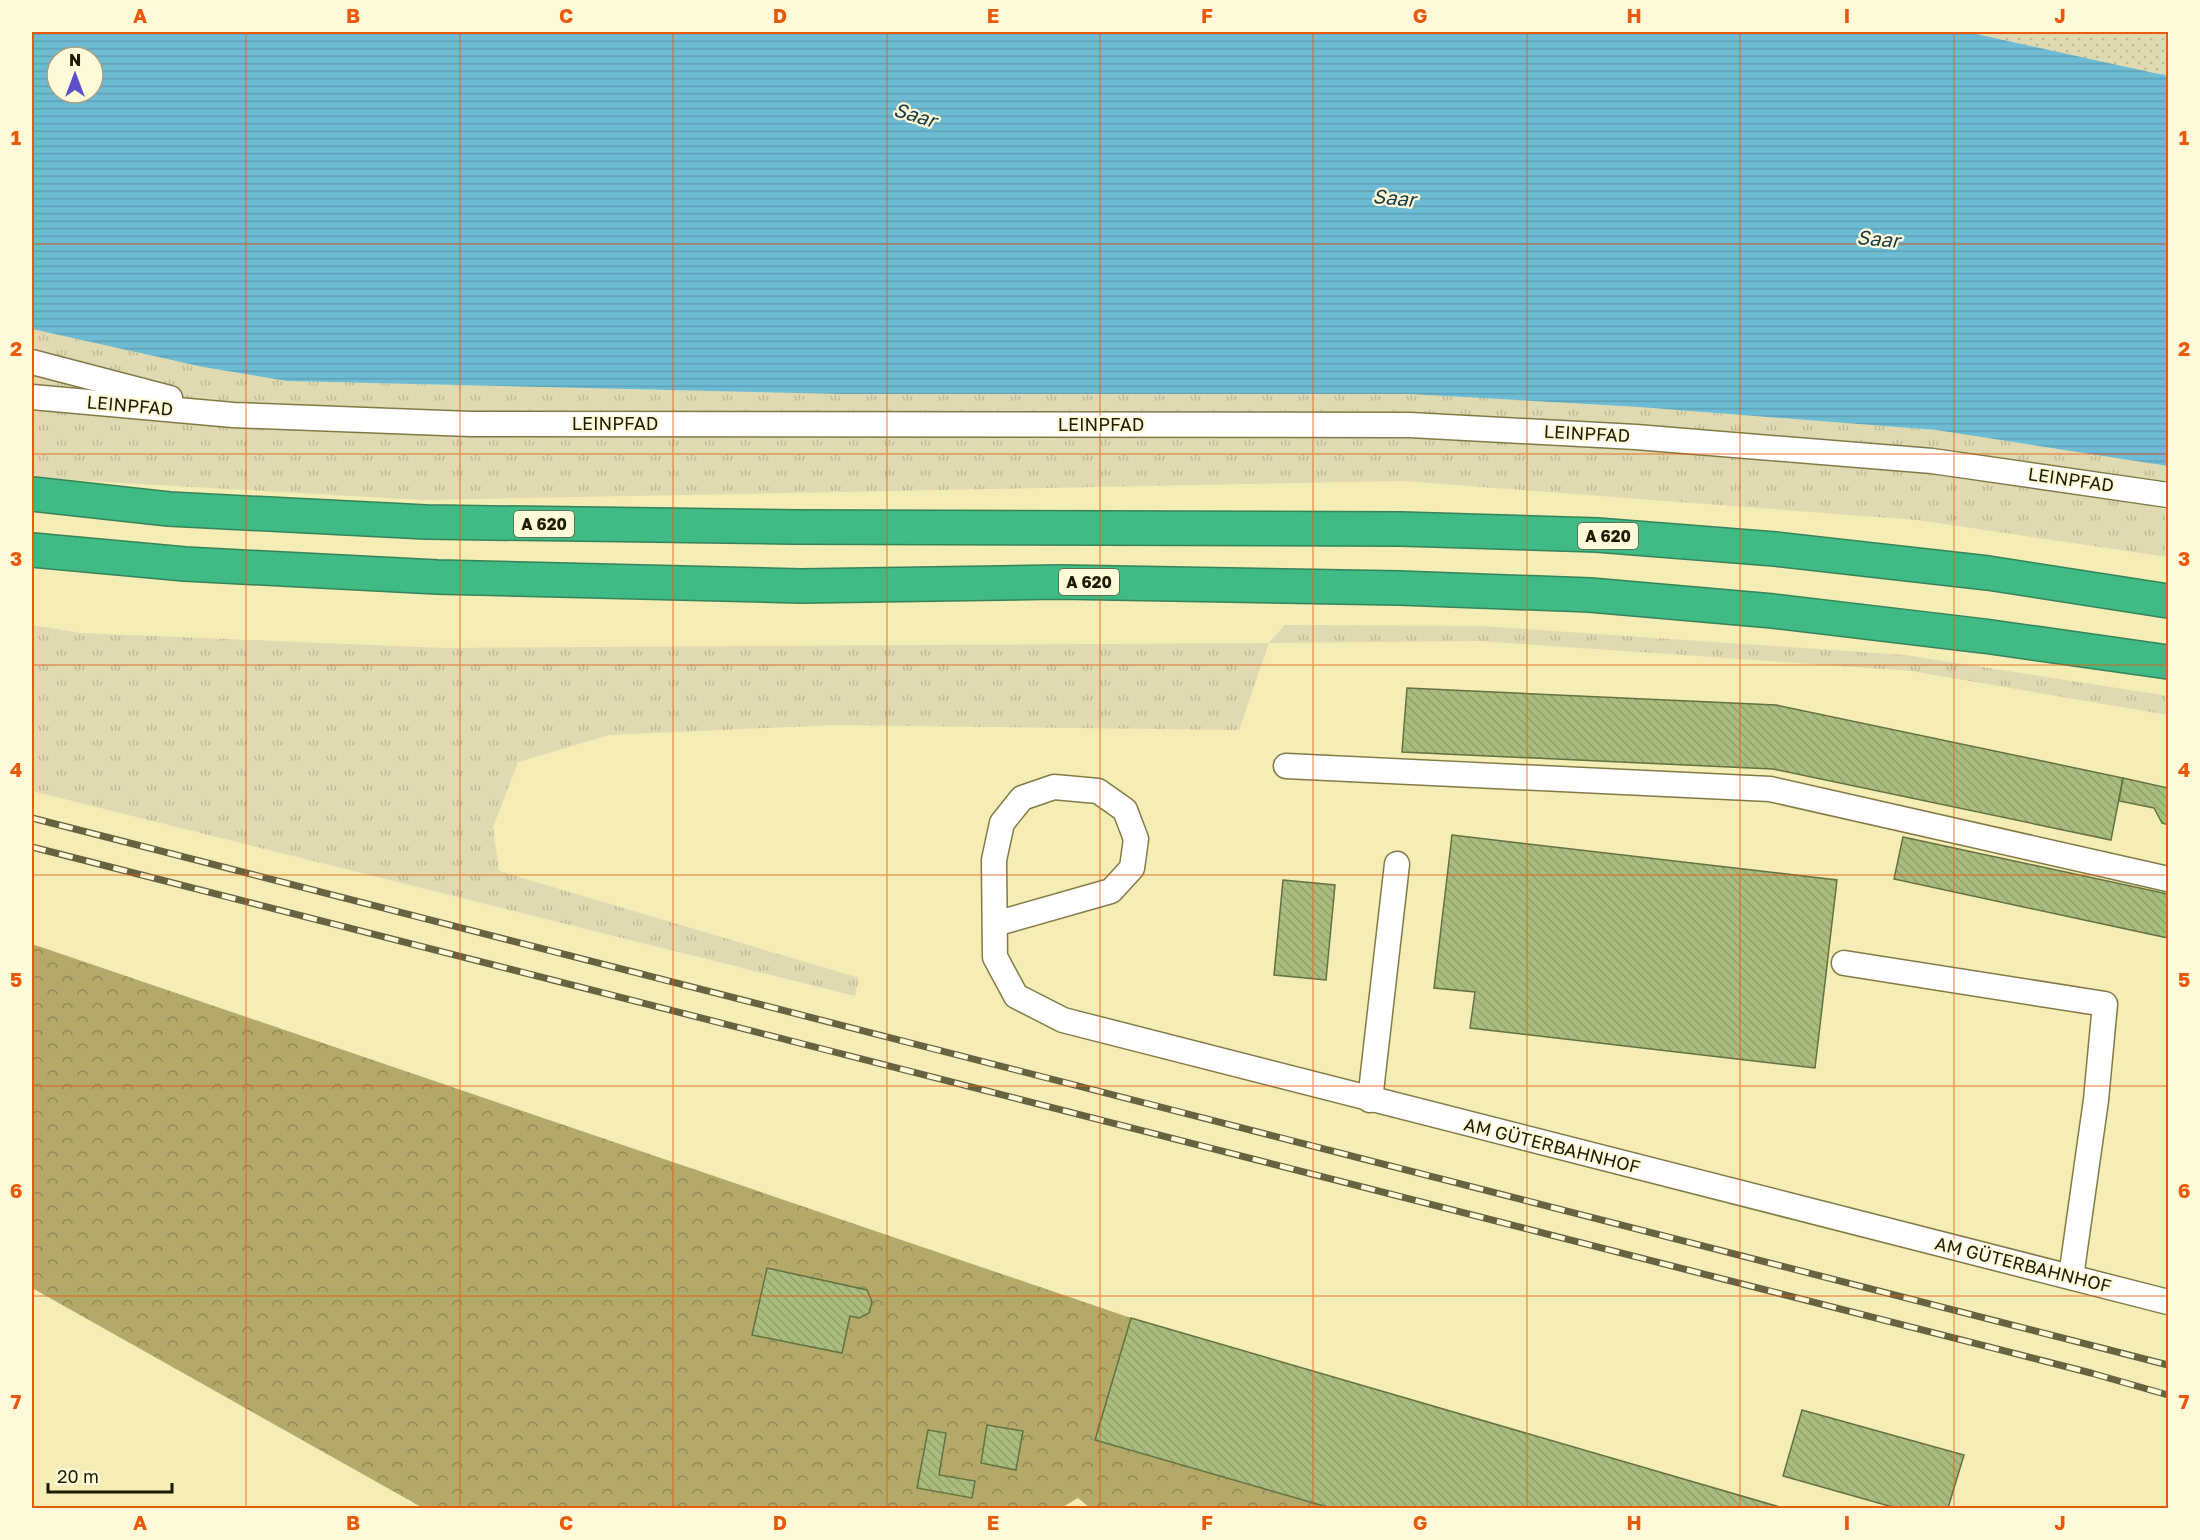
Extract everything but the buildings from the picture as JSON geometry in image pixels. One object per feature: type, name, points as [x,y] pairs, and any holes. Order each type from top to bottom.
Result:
[{"type":"highway","name":"A 620","points":[[32,494],[169,509],[426,522],[795,527],[1401,529],[1598,535],[1775,549],[1988,573],[2169,601]]},
{"type":"highway","name":"A 620","points":[[32,550],[185,564],[437,577],[801,586],[1071,582],[1398,588],[1590,595],[1773,611],[1984,636],[2169,662]]},
{"type":"lane","points":[[32,362],[233,415]]},
{"type":"lane","name":"LEINPFAD","points":[[32,398],[233,415],[470,424],[1410,425],[1636,437],[1932,461],[2169,495]]},
{"type":"lane","points":[[1286,766],[1770,789],[2169,879]]},
{"type":"lane","name":"AM GÜTERBAHNHOF","points":[[995,924],[1111,891],[1132,868],[1136,839],[1125,810],[1098,792],[1054,787],[1022,798],[1002,824],[994,860],[995,957],[1016,996],[1063,1020],[2169,1302]]},
{"type":"lane","points":[[1370,1100],[1397,864]]},
{"type":"lane","points":[[1844,963],[2105,1004],[2096,1100],[2071,1278]]},
{"type":"green space","points":[[1967,32],[2168,32],[2168,76],[1974,34]]},
{"type":"green space","points":[[32,329],[203,367],[287,381],[842,394],[1410,394],[1639,407],[1936,430],[2168,466],[2168,557],[1917,520],[1403,481],[423,500],[32,478]]},
{"type":"green space","points":[[32,625],[80,633],[445,648],[1269,643],[1239,730],[833,725],[609,735],[518,762],[493,827],[499,871],[859,978],[855,996],[32,791]]},
{"type":"green space","points":[[1285,625],[1482,626],[1905,655],[2168,696],[2168,715],[1911,671],[1481,641],[1269,643]]},
{"type":"green space","points":[[32,944],[1131,1318],[1095,1440],[1331,1508],[1090,1508],[1078,1498],[1061,1508],[423,1508],[32,1288]]},
{"type":"water","name":"Saar","points":[[32,32],[1967,32],[2168,76],[2168,466],[1936,430],[1639,407],[1410,394],[842,394],[287,381],[203,367],[32,329]]},
{"type":"railway","points":[[32,818],[2168,1365]]},
{"type":"railway","points":[[32,847],[2091,1373],[2168,1395]]}]
